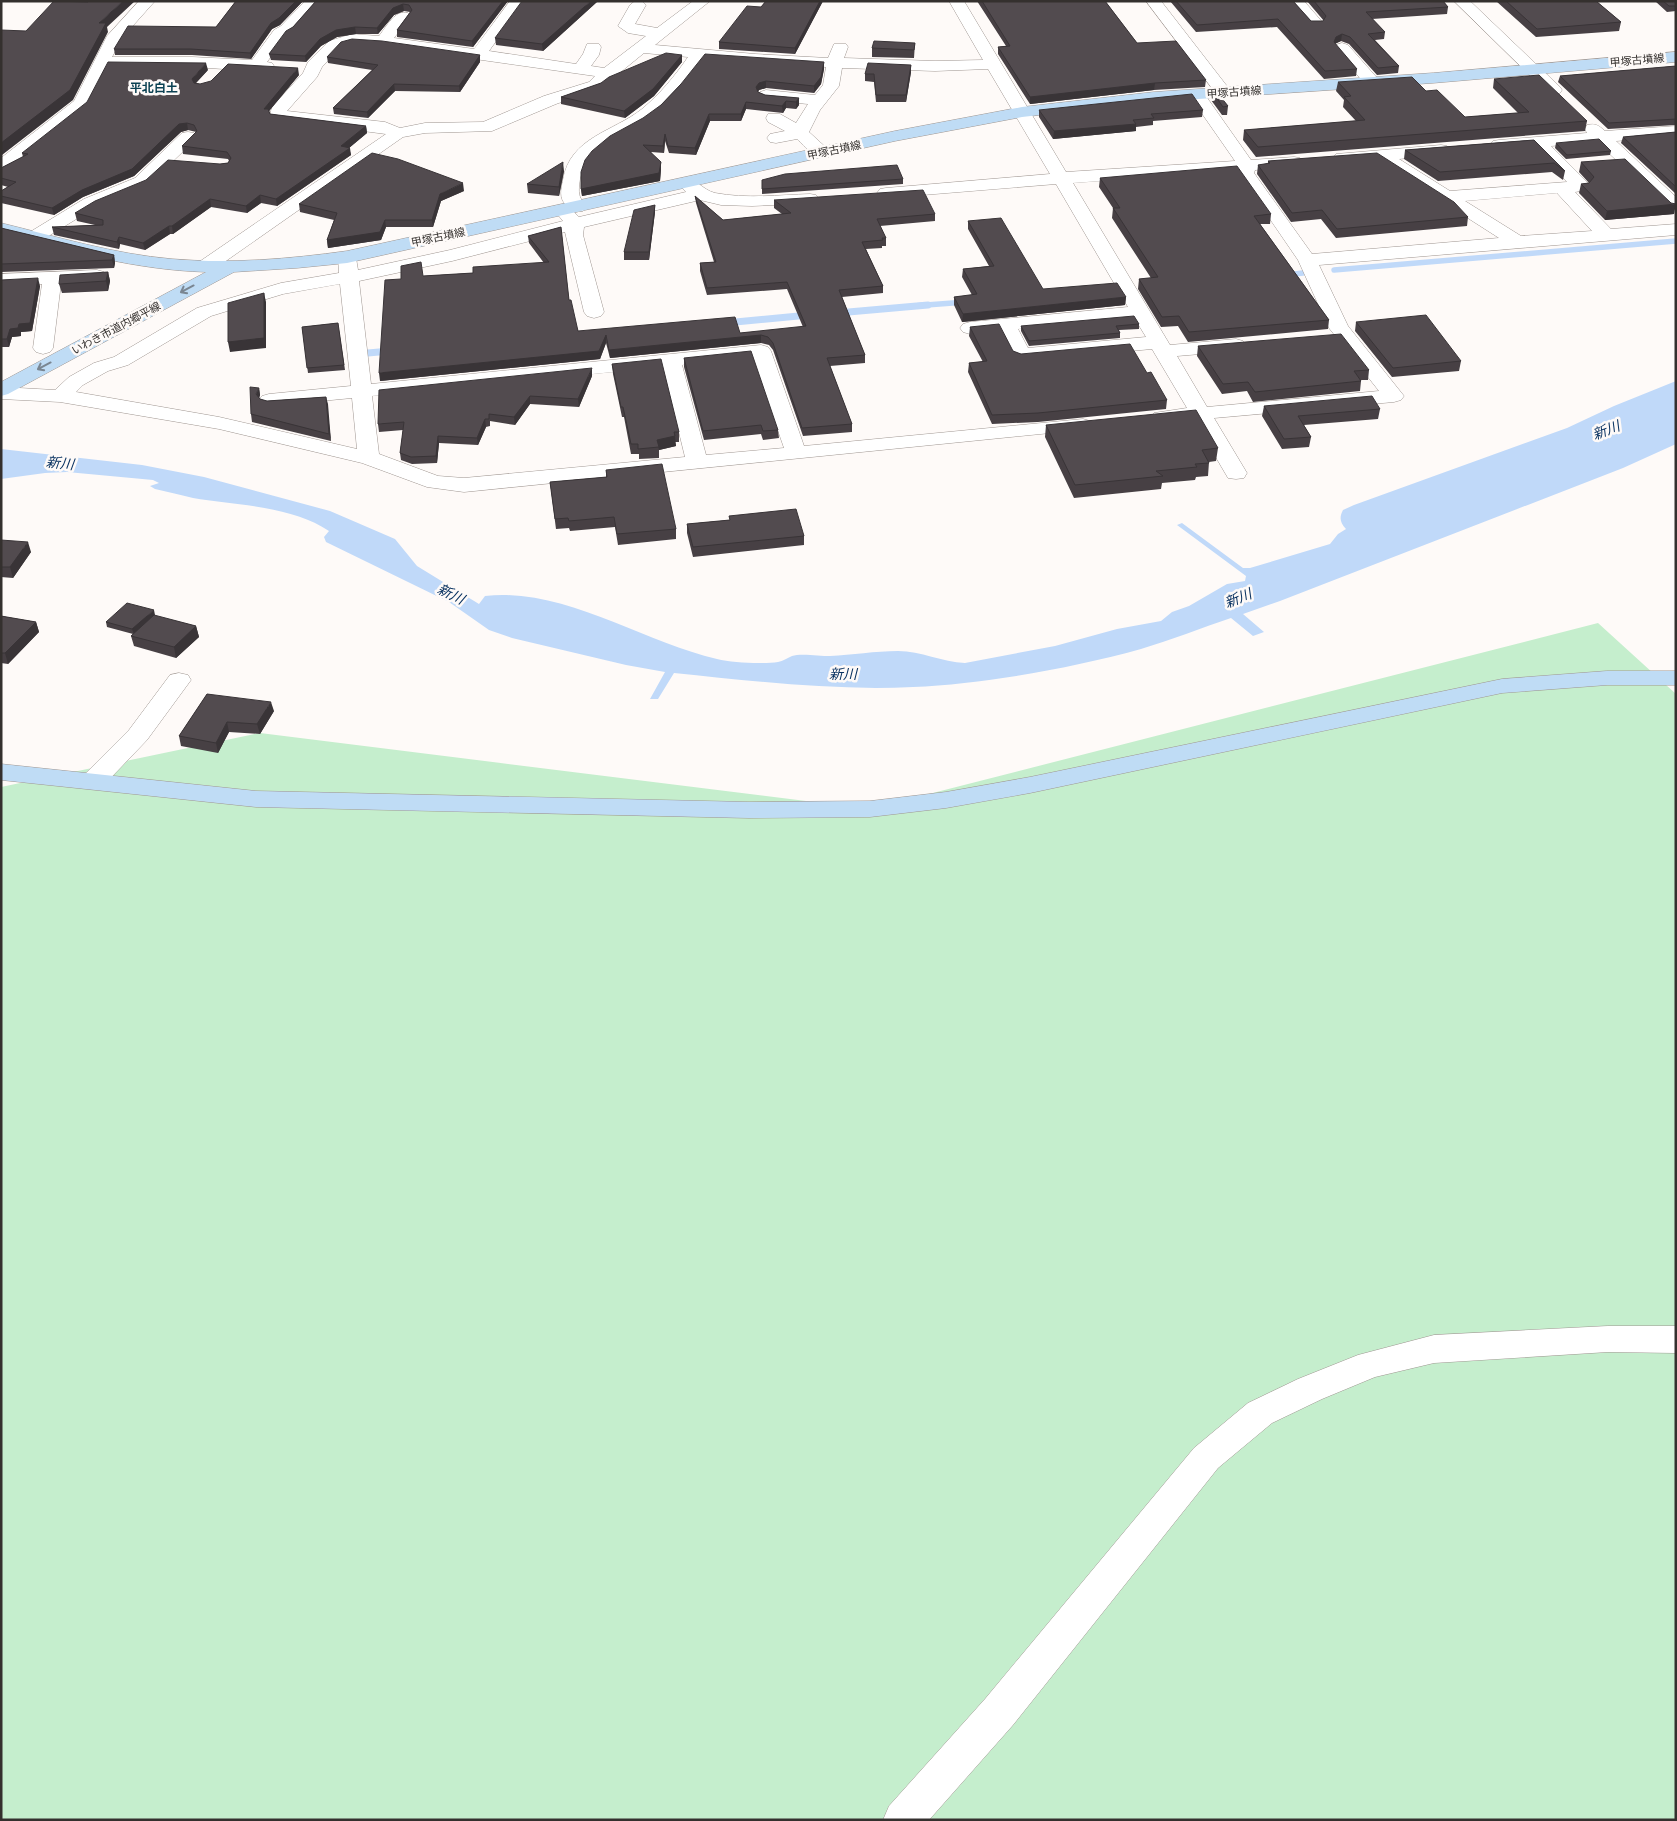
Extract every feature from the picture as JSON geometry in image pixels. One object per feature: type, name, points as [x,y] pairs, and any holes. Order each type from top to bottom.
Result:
[{"type":"street","points":[[1,167],[81,104],[115,36],[148,1]]},
{"type":"street","points":[[256,66],[280,34],[314,1]]},
{"type":"street","points":[[478,54],[518,1]]},
{"type":"street","points":[[199,265],[398,133],[425,128],[486,127],[550,100],[595,85],[640,48],[703,1]]},
{"type":"street","points":[[956,1],[1063,178],[1236,473]]},
{"type":"street","points":[[1153,1],[1224,93]]},
{"type":"street","points":[[1295,1],[1316,24]]},
{"type":"street","points":[[1461,1],[1566,103]]},
{"type":"street","points":[[638,5],[626,26],[634,30],[660,34]]},
{"type":"street","points":[[383,41],[404,16]]},
{"type":"street","points":[[398,133],[376,126],[278,115],[278,111],[311,74],[314,65],[335,44],[352,39],[383,41],[608,73]]},
{"type":"street","points":[[776,138],[800,133],[830,86],[835,63],[842,44]]},
{"type":"street","points":[[580,69],[591,55],[593,47]]},
{"type":"street","points":[[640,48],[698,54],[835,63],[935,66],[993,64]]},
{"type":"street","points":[[1342,48],[1372,82]]},
{"type":"street","points":[[594,312],[574,235],[570,192],[577,164],[584,151],[603,137],[639,120],[676,85],[698,54]]},
{"type":"street","name":"甲塚古墳線","points":[[694,188],[822,153],[905,134],[1022,112],[1135,99],[1372,82],[1676,56]]},
{"type":"street","points":[[103,62],[225,64],[313,69]]},
{"type":"street","points":[[208,81],[225,64]]},
{"type":"street","points":[[766,95],[788,90],[824,104],[846,89]]},
{"type":"street","points":[[1197,95],[1247,166]]},
{"type":"street","points":[[1580,116],[1676,207]]},
{"type":"street","points":[[774,118],[800,133],[822,153]]},
{"type":"street","points":[[1478,147],[1676,131]]},
{"type":"street","points":[[36,236],[90,203],[141,182],[188,137]]},
{"type":"street","points":[[1448,198],[1581,186],[1537,142]]},
{"type":"street","points":[[870,194],[1459,149]]},
{"type":"street","points":[[1381,155],[1519,243]]},
{"type":"street","points":[[164,159],[183,161]]},
{"type":"street","points":[[1608,163],[1626,161]]},
{"type":"street","points":[[1562,166],[1580,165]]},
{"type":"street","points":[[1142,419],[1394,396],[1335,337],[1339,328],[1307,260],[1245,173],[1247,166]]},
{"type":"street","points":[[1,228],[147,261],[230,266],[305,263],[348,266],[452,256],[572,214],[694,188],[718,198],[760,201],[831,198]]},
{"type":"street","points":[[1562,188],[1606,235]]},
{"type":"street","points":[[1307,260],[1676,229]]},
{"type":"street","name":"いわき市道内郷平線","points":[[159,284],[199,265]]},
{"type":"street","name":"いわき市道内郷平線","points":[[3,385],[230,266]]},
{"type":"street","points":[[348,266],[369,458]]},
{"type":"street","points":[[60,396],[76,381],[101,367],[121,361],[204,312],[281,289],[348,266]]},
{"type":"street","points":[[1,280],[108,276]]},
{"type":"street","points":[[43,348],[52,278]]},
{"type":"street","name":"いわき市道内郷平線","points":[[3,385],[43,348],[134,298]]},
{"type":"street","points":[[970,328],[1142,312]]},
{"type":"street","points":[[1006,324],[1021,355],[1250,344]]},
{"type":"street","points":[[269,400],[362,389],[761,351],[796,453]]},
{"type":"street","points":[[671,360],[697,463]]},
{"type":"street","points":[[3,385],[218,423],[369,458],[435,482],[464,485],[1102,423]]},
{"type":"street","points":[[1,772],[256,799],[739,810],[870,809],[946,800],[1030,785],[1502,686],[1607,678],[1676,678]]},
{"type":"street","points":[[93,781],[138,735],[180,680]]},
{"type":"street","points":[[903,1820],[999,1712],[1206,1458],[1260,1413],[1310,1389],[1370,1365],[1434,1349],[1608,1339],[1676,1340]]},
{"type":"green space","points":[[1598,623],[1676,694],[1676,1820],[1,1820],[1,787],[260,733],[870,809]]},
{"type":"water","name":"新川","points":[[1676,381],[1676,444],[1623,468],[1243,614],[1264,632],[1253,636],[1231,618],[1164,642],[1086,663],[999,679],[913,687],[853,688],[674,673],[658,699],[650,699],[665,672],[626,665],[512,638],[489,630],[449,602],[326,542],[324,537],[329,531],[298,516],[281,511],[193,498],[155,489],[150,486],[159,483],[153,480],[67,472],[1,479],[1,449],[142,465],[204,477],[330,511],[395,539],[417,566],[479,604],[485,596],[515,595],[544,600],[573,607],[660,641],[717,659],[748,663],[772,663],[800,655],[830,656],[907,651],[965,663],[1055,646],[1117,629],[1161,621],[1172,612],[1189,606],[1227,584],[1245,581],[1246,576],[1177,525],[1182,523],[1243,568],[1250,568],[1330,544],[1338,534],[1346,529],[1341,520],[1343,510],[1354,505],[1567,428],[1614,406]]},
{"type":"building","points":[[54,1],[123,1],[99,23],[106,23],[70,90],[1,143],[1,30],[26,31]]},
{"type":"building","points":[[236,1],[296,1],[279,18],[271,23],[250,53],[191,49],[114,49],[128,26],[216,27]]},
{"type":"building","points":[[316,1],[503,1],[472,41],[397,30],[412,10],[409,5],[403,4],[393,8],[377,28],[355,27],[336,30],[320,39],[305,56],[269,54],[286,31],[293,27]]},
{"type":"building","points":[[522,1],[591,1],[542,44],[495,38]]},
{"type":"building","points":[[766,1],[820,1],[795,48],[719,42],[747,6],[761,7]]},
{"type":"building","points":[[982,1],[1105,1],[1137,43],[1176,41],[1206,80],[1155,83],[1030,97],[998,47],[1010,46]]},
{"type":"building","points":[[1176,1],[1293,1],[1311,21],[1323,21],[1326,16],[1314,1],[1443,1],[1448,7],[1366,12],[1385,32],[1368,34],[1399,66],[1378,68],[1350,37],[1342,34],[1336,37],[1334,42],[1357,69],[1325,71],[1278,19],[1197,25]]},
{"type":"building","points":[[1506,1],[1596,1],[1621,22],[1537,29]]},
{"type":"building","points":[[1663,1],[1676,1],[1676,6],[1669,6]]},
{"type":"building","points":[[352,39],[382,41],[480,55],[459,86],[394,84],[367,112],[333,108],[378,65],[327,57],[341,42]]},
{"type":"building","points":[[874,41],[915,43],[914,50],[872,48]]},
{"type":"building","points":[[666,53],[682,55],[653,89],[624,111],[561,97],[601,83],[609,77]]},
{"type":"building","points":[[705,54],[824,62],[821,77],[814,86],[766,81],[759,83],[756,87],[758,92],[765,95],[799,98],[796,102],[786,101],[782,106],[746,102],[741,114],[709,114],[695,148],[668,146],[665,134],[663,146],[643,145],[661,162],[659,173],[581,189],[581,172],[585,160],[592,151],[610,136],[643,118],[661,105]]},
{"type":"building","points":[[108,62],[206,63],[192,79],[194,83],[200,84],[211,81],[228,64],[298,68],[264,109],[268,109],[270,114],[366,126],[341,146],[350,148],[276,199],[260,195],[246,206],[210,199],[172,226],[169,226],[143,243],[119,237],[117,242],[52,227],[103,225],[103,220],[75,213],[95,201],[146,180],[168,160],[220,164],[228,163],[231,158],[227,152],[182,146],[197,131],[194,125],[187,123],[179,124],[132,169],[82,190],[52,208],[1,196],[1,191],[16,182],[1,178],[1,168],[28,154],[22,153],[87,102]]},
{"type":"building","points":[[868,63],[911,65],[906,95],[876,95],[874,74],[865,74]]},
{"type":"building","points":[[1676,66],[1676,119],[1609,123],[1560,76]]},
{"type":"building","points":[[1539,75],[1587,121],[1258,147],[1244,130],[1365,120],[1344,97],[1351,96],[1338,82],[1412,77],[1426,91],[1437,90],[1465,117],[1529,112],[1494,79]]},
{"type":"building","points":[[1212,91],[1216,91],[1228,106],[1223,107]]},
{"type":"building","points":[[1192,94],[1203,110],[1151,114],[1154,118],[1133,120],[1136,124],[1054,131],[1039,110]]},
{"type":"building","points":[[1676,132],[1676,187],[1623,137]]},
{"type":"building","points":[[1599,139],[1611,151],[1567,155],[1556,143]]},
{"type":"building","points":[[1534,140],[1565,171],[1554,163],[1440,172],[1405,150]]},
{"type":"building","points":[[372,153],[398,159],[463,183],[440,194],[432,220],[385,220],[380,232],[327,240],[337,213],[299,204]]},
{"type":"building","points":[[1377,153],[1454,202],[1468,217],[1337,229],[1322,210],[1292,213],[1258,165],[1270,163],[1268,161]]},
{"type":"building","points":[[1625,159],[1671,203],[1676,204],[1607,211],[1581,184],[1589,183],[1594,177],[1581,162]]},
{"type":"building","points":[[563,162],[559,187],[527,184]]},
{"type":"building","points":[[897,165],[903,179],[762,189],[762,180],[785,174]]},
{"type":"building","points":[[1237,166],[1271,214],[1254,216],[1329,320],[1189,332],[1179,316],[1162,317],[1139,279],[1158,277],[1113,208],[1120,208],[1100,178]]},
{"type":"building","points":[[923,190],[935,214],[877,219],[886,238],[862,242],[883,286],[839,290],[865,355],[827,358],[852,424],[802,428],[773,343],[768,337],[761,335],[609,350],[606,335],[599,351],[379,373],[385,280],[401,279],[401,266],[421,262],[423,276],[473,273],[473,267],[549,262],[528,236],[561,227],[569,300],[571,300],[578,331],[735,317],[740,333],[806,326],[787,282],[707,288],[700,263],[716,262],[695,196],[723,220],[791,213],[774,200]]},
{"type":"building","points":[[655,205],[649,252],[624,252],[634,210]]},
{"type":"building","points":[[1001,218],[1043,289],[1117,283],[1126,297],[963,314],[954,297],[977,294],[963,269],[994,266],[968,221]]},
{"type":"building","points":[[1,228],[114,255],[112,260],[1,264]]},
{"type":"building","points":[[108,272],[106,281],[59,284],[60,275]]},
{"type":"building","points":[[38,278],[30,323],[19,324],[18,328],[10,329],[7,339],[1,339],[1,280]]},
{"type":"building","points":[[264,293],[264,338],[228,342],[228,303]]},
{"type":"building","points":[[1426,315],[1461,361],[1393,368],[1356,322]]},
{"type":"building","points":[[1134,316],[1139,324],[1116,326],[1120,333],[1029,341],[1021,326]]},
{"type":"building","points":[[338,323],[344,365],[307,368],[302,327]]},
{"type":"building","points":[[999,324],[1013,351],[1021,354],[1130,344],[1147,373],[1151,372],[1167,400],[1038,413],[992,415],[969,363],[987,361],[970,327]]},
{"type":"building","points":[[1341,334],[1369,370],[1354,371],[1361,381],[1255,392],[1248,382],[1223,384],[1198,346]]},
{"type":"building","points":[[751,351],[778,430],[763,431],[761,425],[703,431],[684,358]]},
{"type":"building","points":[[661,359],[679,432],[674,432],[675,436],[657,440],[659,447],[638,449],[638,444],[631,444],[612,364]]},
{"type":"building","points":[[592,368],[578,399],[530,396],[514,417],[489,414],[489,419],[485,419],[477,438],[438,436],[436,456],[411,457],[400,453],[404,422],[378,424],[379,390]]},
{"type":"building","points":[[250,387],[259,388],[256,394],[260,399],[267,401],[326,397],[329,434],[251,414]]},
{"type":"building","points":[[1372,396],[1380,409],[1298,416],[1311,437],[1284,439],[1264,406]]},
{"type":"building","points":[[1196,410],[1218,448],[1202,450],[1209,463],[1195,464],[1197,467],[1156,471],[1163,476],[1075,485],[1046,425]]},
{"type":"building","points":[[662,464],[676,529],[617,534],[614,517],[569,521],[568,518],[555,519],[550,482],[607,477],[606,470]]},
{"type":"building","points":[[796,509],[804,536],[693,547],[687,524],[730,520],[729,516]]},
{"type":"building","points":[[1,540],[28,542],[10,567],[1,567]]},
{"type":"building","points":[[127,603],[154,610],[132,629],[106,622]]},
{"type":"building","points":[[154,615],[196,626],[174,647],[131,636]]},
{"type":"building","points":[[1,616],[36,622],[5,653],[1,653]]},
{"type":"building","points":[[207,694],[271,702],[257,724],[227,722],[216,743],[179,736]]},
{"type":"waterway","points":[[1334,270],[1676,241]]},
{"type":"waterway","points":[[1286,275],[1303,273]]},
{"type":"waterway","points":[[913,306],[966,302]]},
{"type":"waterway","points":[[837,313],[928,305]]},
{"type":"waterway","points":[[725,323],[809,315]]},
{"type":"waterway","points":[[368,353],[390,351]]},
{"type":"district","name":"平北白土","points":[[154,88]]}]
